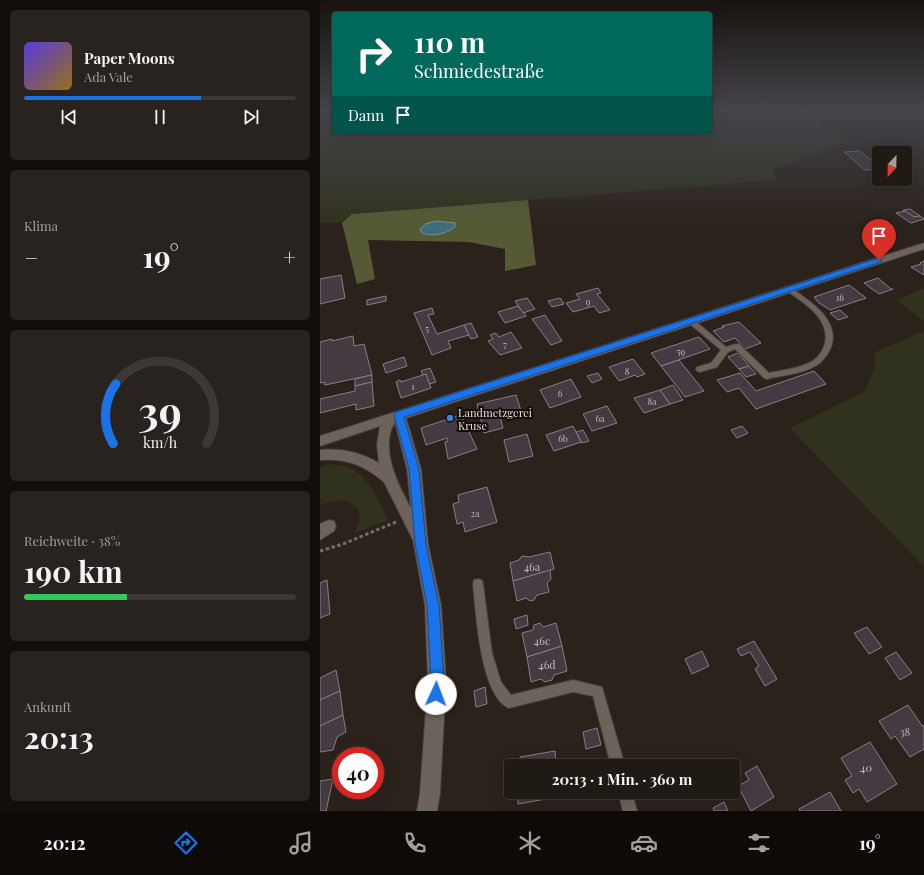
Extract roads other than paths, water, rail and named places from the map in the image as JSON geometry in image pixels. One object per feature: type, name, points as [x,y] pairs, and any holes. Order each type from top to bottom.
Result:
[{"type":"main road","points":[[320,441],[924,246]]},
{"type":"main road","points":[[394,416],[383,445],[390,479],[421,544]]},
{"type":"main road","points":[[394,416],[414,469],[421,544],[433,605],[437,680],[428,811]]},
{"type":"main road","points":[[320,455],[343,453],[357,456],[377,467],[390,479]]},
{"type":"lane","points":[[700,369],[714,365],[724,350],[736,346],[767,376],[801,368],[816,362],[827,351],[830,341],[828,326],[818,312],[789,290]]},
{"type":"lane","points":[[692,322],[724,350]]},
{"type":"lane","points":[[478,584],[486,653],[496,685],[509,702],[573,686],[598,691],[616,759]]},
{"type":"lane","points":[[627,799],[630,811]]},
{"type":"water","points":[[436,221],[455,223],[455,227],[439,234],[431,235],[422,233],[420,229],[425,224]]},
{"type":"place","name":"Landmetzgerei Kruse","points":[[450,418]]}]
